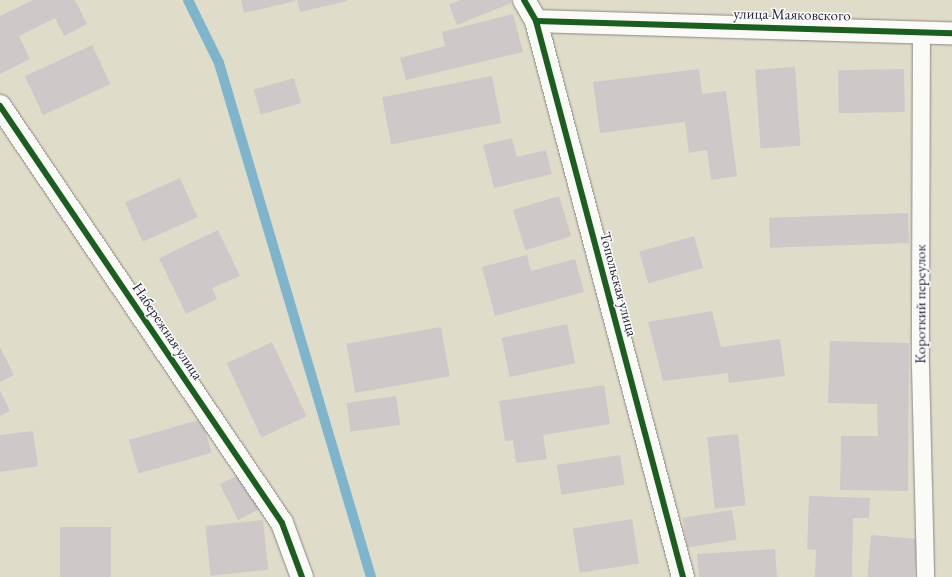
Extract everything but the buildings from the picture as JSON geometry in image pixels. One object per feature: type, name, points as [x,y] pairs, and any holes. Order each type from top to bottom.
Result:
[{"type":"street","name":"Топольская улица","points":[[524,0],[536,21],[683,577]]},
{"type":"street","name":"улица Маяковского","points":[[536,21],[922,30],[952,33]]},
{"type":"street","name":"Набережная улица","points":[[0,106],[282,523],[302,577]]},
{"type":"lane","name":"Короткий переулок","points":[[922,30],[920,366],[925,577]]},
{"type":"waterway","points":[[188,0],[219,63],[371,577]]},
{"type":"cycle path","points":[[524,0],[536,21],[683,577]]},
{"type":"cycle path","points":[[536,21],[952,33]]},
{"type":"cycle path","points":[[0,106],[282,523],[302,577]]}]
